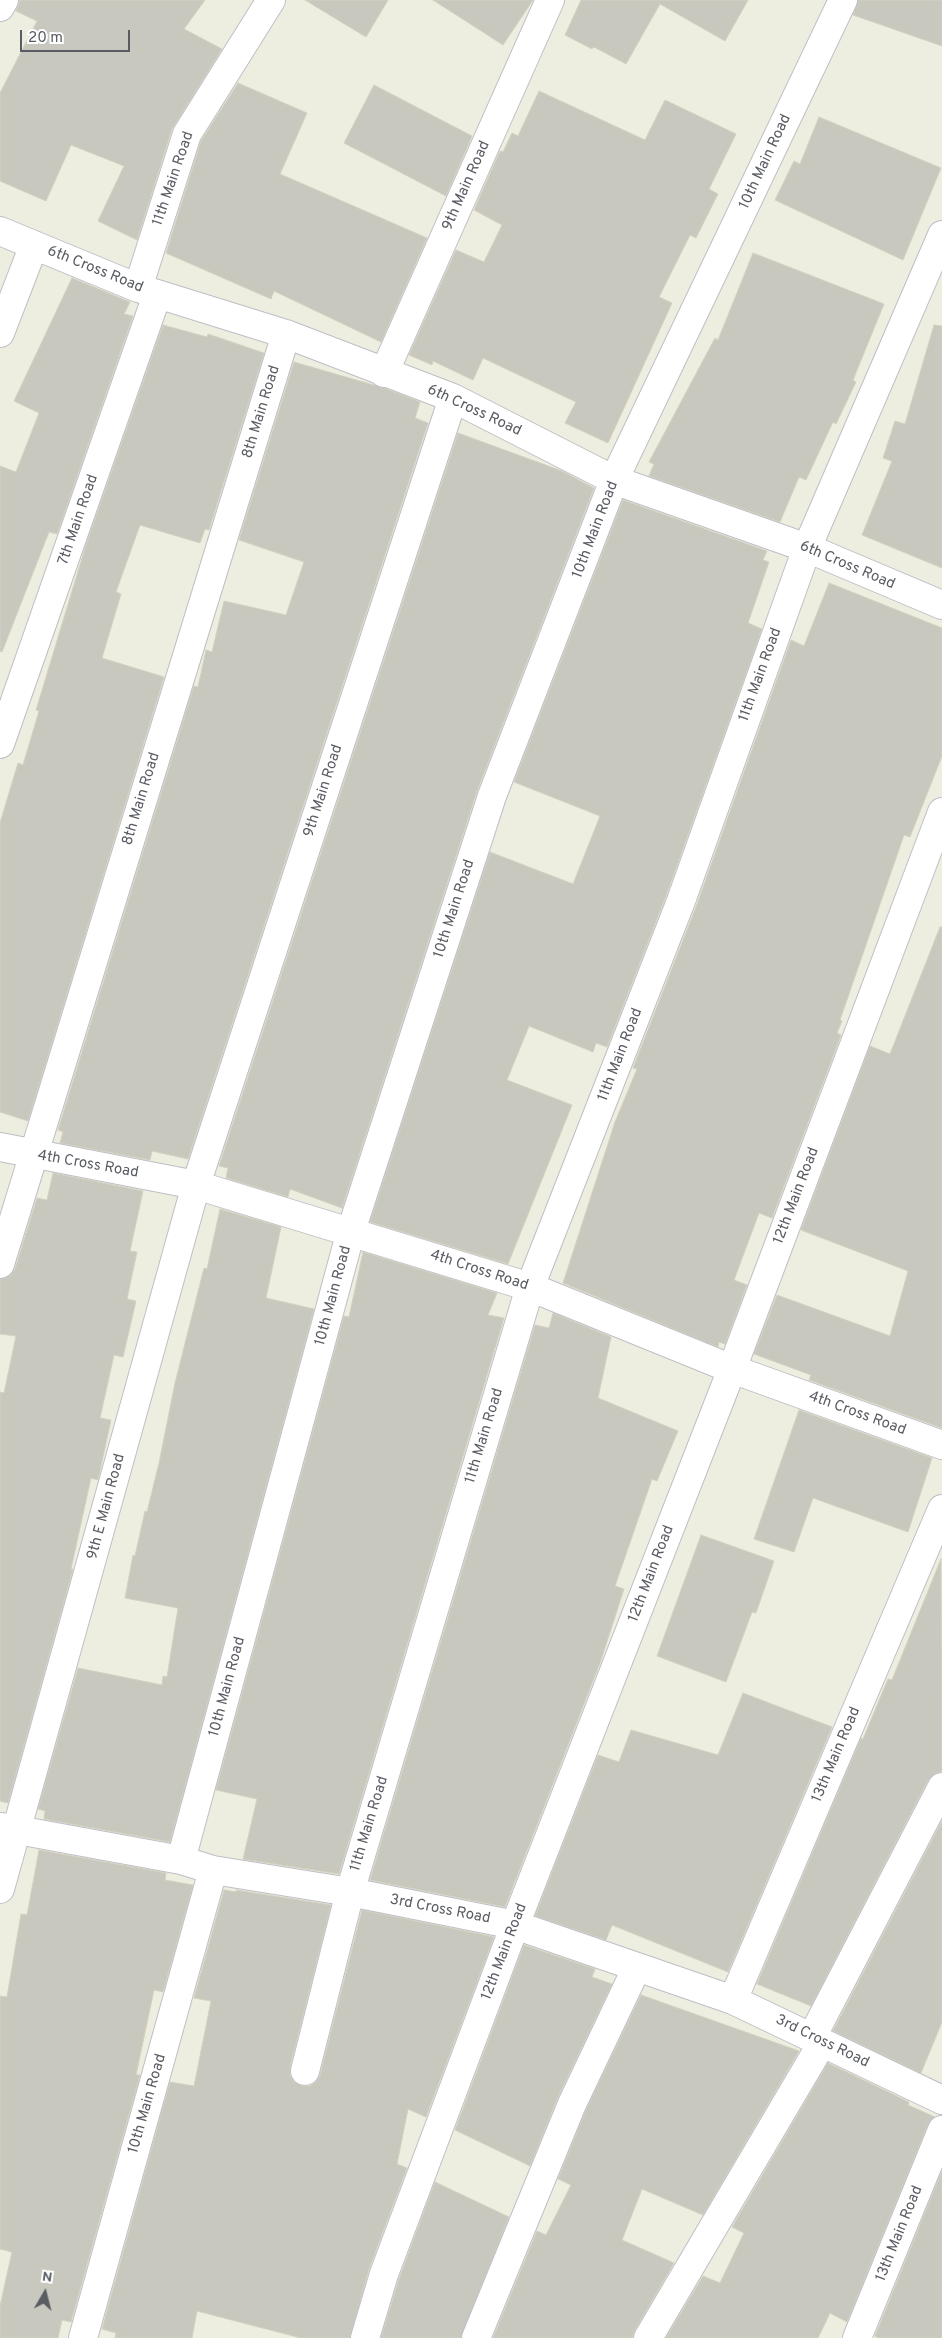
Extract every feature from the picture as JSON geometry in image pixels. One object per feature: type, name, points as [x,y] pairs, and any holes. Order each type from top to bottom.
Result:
[{"type":"street","points":[[0,8],[4,0]]},
{"type":"street","name":"11th Main Road","points":[[148,292],[187,134],[271,0]]},
{"type":"street","name":"9th Main Road","points":[[384,373],[550,0]]},
{"type":"street","name":"10th Main Road","points":[[181,1860],[351,1231],[492,796],[614,480],[843,0]]},
{"type":"street","name":"6th Cross Road","points":[[0,231],[148,292],[286,334],[453,398],[614,480],[807,548],[942,605]]},
{"type":"street","name":"11th Main Road","points":[[305,2071],[350,1892],[530,1287],[681,901],[807,548],[942,236]]},
{"type":"street","points":[[0,333],[34,245]]},
{"type":"street","name":"7th Main Road","points":[[0,744],[148,292]]},
{"type":"street","name":"8th Main Road","points":[[0,1264],[286,334]]},
{"type":"street","name":"9th Main Road","points":[[196,1185],[453,398]]},
{"type":"street","name":"12th Main Road","points":[[365,2338],[384,2274],[514,1925],[732,1369],[942,812]]},
{"type":"street","name":"4th Cross Road","points":[[0,1147],[32,1155],[196,1185],[530,1287],[732,1369],[942,1445]]},
{"type":"street","name":"9th E Main Road","points":[[9,1828],[196,1185]]},
{"type":"street","name":"13th Main Road","points":[[733,2000],[942,1509]]},
{"type":"street","points":[[648,2338],[817,2040],[942,1787]]},
{"type":"street","points":[[0,1889],[9,1828]]},
{"type":"street","name":"3rd Cross Road","points":[[9,1828],[181,1860],[213,1870],[350,1892],[514,1925],[733,2000],[942,2100]]},
{"type":"street","name":"10th Main Road","points":[[83,2338],[213,1870]]},
{"type":"street","points":[[476,2338],[572,2104],[637,1967]]},
{"type":"street","name":"13th Main Road","points":[[858,2338],[942,2130]]},
{"type":"building","points":[[20,0],[205,0],[184,29],[222,49],[172,129],[137,240],[98,221],[124,166],[71,145],[46,201],[0,181],[0,93],[37,21],[16,11]]},
{"type":"building","points":[[305,0],[388,0],[366,37]]},
{"type":"building","points":[[433,0],[533,0],[503,45]]},
{"type":"building","points":[[581,0],[748,0],[725,41],[660,4],[626,64],[594,47],[592,49],[565,35]]},
{"type":"building","points":[[858,0],[942,0],[942,46],[853,15]]},
{"type":"building","points":[[238,83],[307,113],[280,174],[427,238],[381,342],[274,291],[271,299],[166,253],[201,141]]},
{"type":"building","points":[[374,85],[472,136],[446,196],[344,143]]},
{"type":"building","points":[[539,91],[645,140],[665,100],[736,134],[709,189],[718,194],[696,238],[690,235],[659,297],[672,303],[608,443],[565,423],[576,402],[483,358],[473,380],[433,361],[432,365],[409,355],[456,250],[484,262],[502,225],[474,210],[500,151],[503,152],[512,133],[518,136]]},
{"type":"building","points":[[819,117],[941,168],[903,260],[775,200],[794,161],[800,164]]},
{"type":"building","points":[[753,253],[884,304],[853,380],[856,382],[836,424],[833,422],[806,480],[799,477],[780,522],[649,476],[654,464],[649,462],[715,338],[718,340]]},
{"type":"building","points":[[72,278],[130,302],[124,314],[133,316],[57,534],[49,532],[2,652],[0,651],[0,466],[16,472],[39,413],[14,401]]},
{"type":"building","points":[[163,325],[207,337],[208,334],[264,353],[209,530],[205,529],[200,543],[140,525],[116,592],[121,594],[102,658],[164,677],[28,1121],[0,1112],[0,823],[18,763],[23,765],[39,711],[36,710],[86,545]]},
{"type":"building","points":[[934,325],[942,326],[942,568],[862,535],[892,461],[883,458],[895,421],[905,424]]},
{"type":"building","points":[[294,362],[384,388],[420,402],[415,418],[428,423],[188,1159],[152,1151],[150,1160],[60,1143],[63,1132],[58,1130],[194,686],[198,687],[206,650],[212,652],[224,601],[286,615],[304,562],[239,540]]},
{"type":"building","points":[[458,433],[562,471],[594,488],[477,791],[342,1208],[290,1189],[288,1197],[226,1178],[228,1168],[219,1166]]},
{"type":"building","points":[[623,500],[767,551],[763,560],[769,562],[748,623],[762,629],[666,896],[607,1047],[596,1043],[593,1052],[529,1026],[507,1080],[572,1105],[508,1264],[370,1222],[490,852],[573,884],[600,816],[514,782]]},
{"type":"building","points":[[829,583],[942,628],[942,756],[910,837],[904,835],[840,1020],[842,1021],[837,1033],[841,1035],[772,1218],[759,1213],[734,1280],[747,1285],[725,1344],[719,1342],[718,1347],[563,1283],[615,1122],[637,1069],[633,1068],[696,907],[791,640],[804,646]]},
{"type":"building","points":[[940,927],[942,927],[942,1428],[809,1380],[811,1375],[754,1354],[777,1295],[890,1336],[908,1271],[801,1230],[870,1046],[890,1054]]},
{"type":"building","points":[[53,1173],[143,1191],[130,1251],[137,1252],[127,1299],[136,1301],[123,1357],[114,1355],[100,1418],[111,1420],[98,1480],[91,1478],[71,1569],[73,1569],[8,1803],[0,1801],[0,1392],[4,1393],[16,1336],[0,1334],[0,1279],[10,1276],[15,1269],[37,1198],[47,1200]]},
{"type":"building","points":[[220,1209],[281,1227],[266,1298],[314,1309],[170,1842],[44,1819],[45,1811],[38,1809],[78,1668],[162,1685],[163,1676],[167,1677],[178,1608],[125,1598],[133,1555],[135,1556],[145,1511],[147,1512],[159,1463],[175,1383],[204,1268],[207,1269]]},
{"type":"building","points":[[363,1252],[497,1293],[488,1315],[504,1318],[339,1874],[243,1859],[257,1799],[216,1790],[344,1316],[349,1317]]},
{"type":"building","points":[[553,1313],[611,1337],[598,1398],[678,1431],[657,1481],[652,1479],[615,1586],[624,1589],[600,1663],[505,1907],[370,1880],[535,1325],[549,1328]]},
{"type":"building","points":[[799,1410],[932,1458],[908,1532],[813,1498],[794,1552],[754,1539]]},
{"type":"building","points":[[701,1535],[774,1561],[756,1613],[752,1612],[726,1682],[657,1656]]},
{"type":"building","points":[[941,1559],[942,1771],[934,1774],[928,1780],[811,2006],[757,1984],[861,1738],[863,1739],[888,1679],[892,1680]]},
{"type":"building","points":[[743,1693],[832,1727],[728,1972],[612,1925],[606,1940],[535,1916],[598,1755],[619,1762],[631,1730],[718,1755]]},
{"type":"building","points":[[942,1821],[942,2022],[921,2073],[833,2031]]},
{"type":"building","points":[[39,1850],[166,1873],[165,1880],[193,1885],[163,1992],[154,1990],[136,2075],[140,2075],[71,2322],[62,2320],[58,2338],[0,2338],[0,2306],[12,2252],[0,2249],[0,1996],[7,1997],[21,1914],[27,1915]]},
{"type":"building","points":[[224,1890],[236,1892],[236,1890],[331,1905],[290,2067],[290,2075],[294,2082],[302,2086],[310,2086],[316,2082],[320,2075],[362,1910],[494,1937],[426,2117],[408,2109],[397,2164],[407,2168],[369,2269],[350,2338],[301,2338],[197,2311],[192,2338],[115,2338],[116,2333],[102,2329],[170,2082],[194,2086],[211,2001],[194,1998]]},
{"type":"building","points":[[524,1945],[595,1969],[592,1977],[612,1984],[558,2097],[530,2166],[455,2130]]},
{"type":"building","points":[[641,1995],[799,2051],[703,2215],[642,2189],[622,2240],[674,2263],[632,2338],[493,2338],[537,2231],[546,2235],[571,2185],[558,2179],[586,2110]]},
{"type":"building","points":[[828,2063],[909,2102],[908,2105],[935,2117],[928,2124],[847,2322],[830,2313],[818,2338],[666,2338],[703,2276],[720,2283],[744,2233],[732,2227]]},
{"type":"building","points":[[942,2171],[942,2338],[878,2338],[875,2336]]},
{"type":"building","points":[[435,2182],[509,2217],[461,2338],[381,2338],[399,2279]]}]
